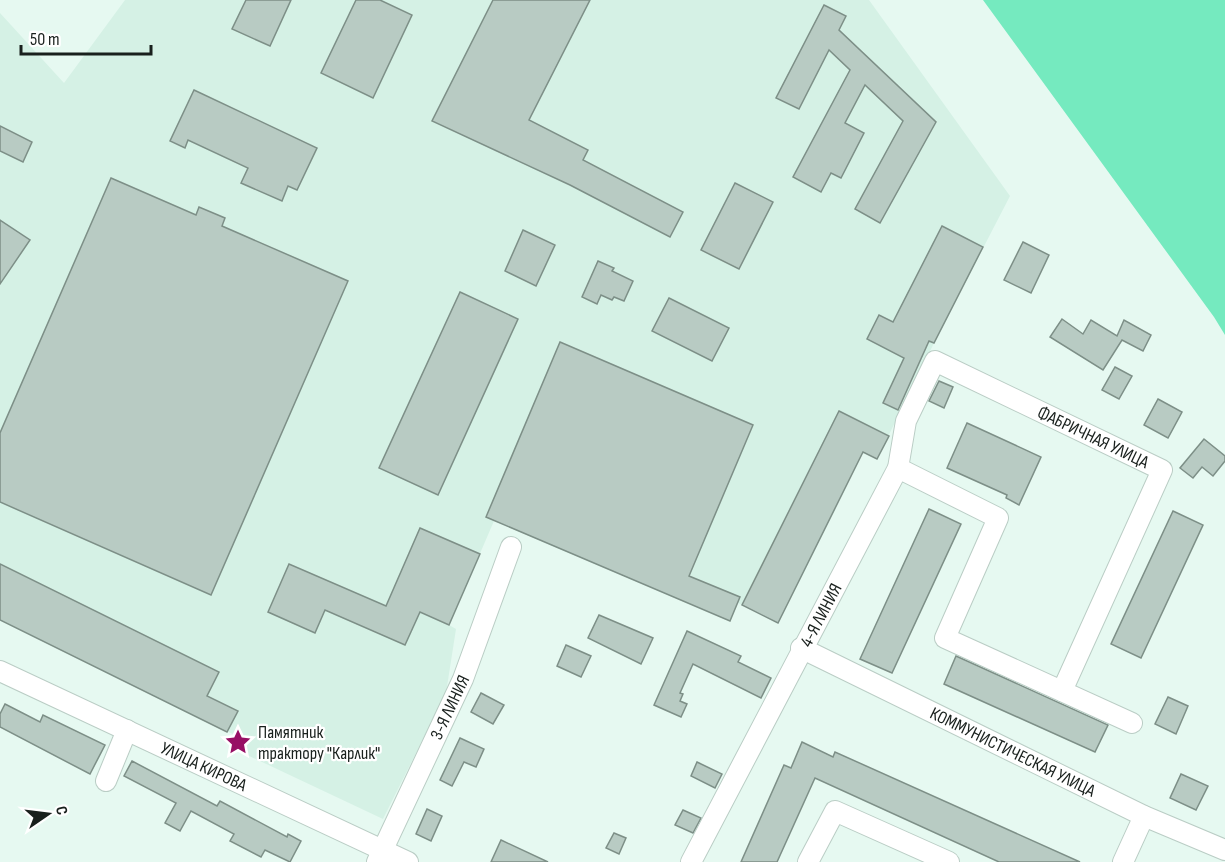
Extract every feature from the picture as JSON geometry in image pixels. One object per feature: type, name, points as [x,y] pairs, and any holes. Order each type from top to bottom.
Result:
[{"type":"street","name":"4-Я ЛИНИЯ","points":[[691,862],[801,648],[898,468],[906,421],[935,361]]},
{"type":"street","name":"ФАБРИЧНАЯ УЛИЦА","points":[[935,361],[1162,470],[1062,691]]},
{"type":"street","points":[[898,468],[998,518],[945,638],[1132,723]]},
{"type":"street","name":"3-Я ЛИНИЯ","points":[[380,856],[464,680],[511,547]]},
{"type":"street","name":"КОММУНИСТИЧЕСКАЯ УЛИЦА","points":[[801,648],[1144,816],[1225,850]]},
{"type":"street","name":"УЛИЦА КИРОВА","points":[[0,671],[127,730],[380,856],[408,862]]},
{"type":"street","points":[[106,781],[127,730]]},
{"type":"street","points":[[808,862],[835,811],[949,862]]},
{"type":"street","points":[[1123,862],[1144,816]]},
{"type":"shaded area","points":[[125,0],[869,0],[1010,196],[877,459],[863,452],[778,623],[738,603],[730,621],[494,521],[449,625],[456,629],[446,693],[383,819],[243,753],[243,739],[0,620],[0,13],[64,83]]},
{"type":"shaded area","points":[[983,0],[1225,0],[1225,335],[1214,317]]},
{"type":"building","points":[[246,0],[291,0],[270,46],[232,29]]},
{"type":"building","points":[[356,0],[380,0],[412,15],[373,98],[321,73]]},
{"type":"building","points":[[493,0],[590,0],[529,120],[588,150],[583,160],[683,212],[670,237],[570,185],[432,121]]},
{"type":"building","points":[[824,5],[846,16],[839,30],[936,122],[880,223],[855,209],[903,121],[865,85],[845,123],[864,133],[841,178],[831,173],[821,192],[793,177],[850,70],[829,50],[799,109],[776,98]]},
{"type":"building","points":[[194,90],[317,148],[297,190],[288,186],[282,201],[241,183],[248,168],[188,140],[185,148],[170,141]]},
{"type":"building","points":[[0,126],[32,142],[23,162],[0,151]]},
{"type":"building","points":[[111,178],[196,215],[199,207],[225,218],[222,226],[348,281],[211,595],[0,502],[0,433]]},
{"type":"building","points":[[735,183],[773,202],[739,269],[701,250]]},
{"type":"building","points":[[0,220],[30,240],[0,284]]},
{"type":"building","points":[[942,226],[983,247],[934,343],[929,341],[898,410],[883,403],[904,358],[867,339],[879,315],[893,322]]},
{"type":"building","points":[[523,230],[555,245],[536,286],[505,271]]},
{"type":"building","points":[[1023,242],[1049,255],[1031,293],[1004,280]]},
{"type":"building","points":[[598,261],[614,268],[612,271],[633,281],[624,301],[614,297],[612,300],[601,295],[597,304],[582,297]]},
{"type":"building","points":[[460,292],[518,319],[438,495],[379,468]]},
{"type":"building","points":[[669,298],[729,328],[712,361],[652,331]]},
{"type":"building","points":[[1062,319],[1083,334],[1091,320],[1117,336],[1124,320],[1151,335],[1143,351],[1122,340],[1103,370],[1050,337]]},
{"type":"building","points":[[560,342],[753,425],[689,576],[740,597],[730,621],[486,517]]},
{"type":"building","points":[[1115,367],[1132,376],[1119,399],[1102,390]]},
{"type":"building","points":[[939,381],[953,387],[944,408],[929,401]]},
{"type":"building","points":[[1158,399],[1182,412],[1168,438],[1144,425]]},
{"type":"building","points":[[839,411],[889,436],[877,459],[863,452],[778,623],[742,605]]},
{"type":"building","points":[[967,423],[1041,457],[1019,505],[1006,498],[1007,495],[947,468]]},
{"type":"building","points":[[1204,439],[1225,456],[1225,461],[1213,476],[1202,467],[1193,478],[1180,468]]},
{"type":"building","points":[[929,509],[961,524],[892,673],[860,659]]},
{"type":"building","points":[[1173,511],[1203,525],[1141,658],[1111,644]]},
{"type":"building","points":[[420,528],[480,554],[449,625],[420,612],[405,645],[325,610],[315,633],[268,612],[289,564],[386,606]]},
{"type":"building","points":[[0,564],[219,672],[207,696],[238,711],[227,732],[0,620]]},
{"type":"building","points":[[599,615],[653,638],[641,664],[588,638]]},
{"type":"building","points":[[687,631],[741,656],[738,662],[771,678],[761,698],[693,664],[680,693],[683,694],[680,701],[687,704],[681,717],[654,705]]},
{"type":"building","points":[[566,645],[591,656],[581,677],[557,666]]},
{"type":"building","points":[[956,656],[1108,725],[1095,752],[944,684]]},
{"type":"building","points":[[481,693],[504,705],[493,724],[471,712]]},
{"type":"building","points":[[1168,697],[1188,706],[1176,734],[1155,724]]},
{"type":"building","points":[[5,704],[40,722],[43,715],[105,745],[90,774],[0,727],[0,714]]},
{"type":"building","points":[[460,738],[484,749],[476,767],[464,762],[452,786],[440,780]]},
{"type":"building","points":[[802,742],[833,757],[835,752],[1080,862],[999,862],[815,778],[777,862],[741,862],[784,765],[791,768]]},
{"type":"building","points":[[132,761],[217,806],[220,801],[287,837],[288,834],[301,841],[290,862],[265,850],[261,857],[230,841],[234,834],[191,811],[180,831],[165,823],[176,803],[124,776]]},
{"type":"building","points":[[697,762],[722,774],[715,788],[691,776]]},
{"type":"building","points":[[1181,774],[1208,786],[1196,810],[1170,798]]},
{"type":"building","points":[[427,809],[442,816],[431,841],[416,834]]},
{"type":"building","points":[[683,810],[701,818],[693,833],[675,825]]},
{"type":"building","points":[[614,833],[626,838],[619,854],[606,848]]},
{"type":"building","points":[[501,840],[548,862],[491,862]]},
{"type":"place","name":"Памятник трактору \"Карлик\"","points":[[238,742]]}]
